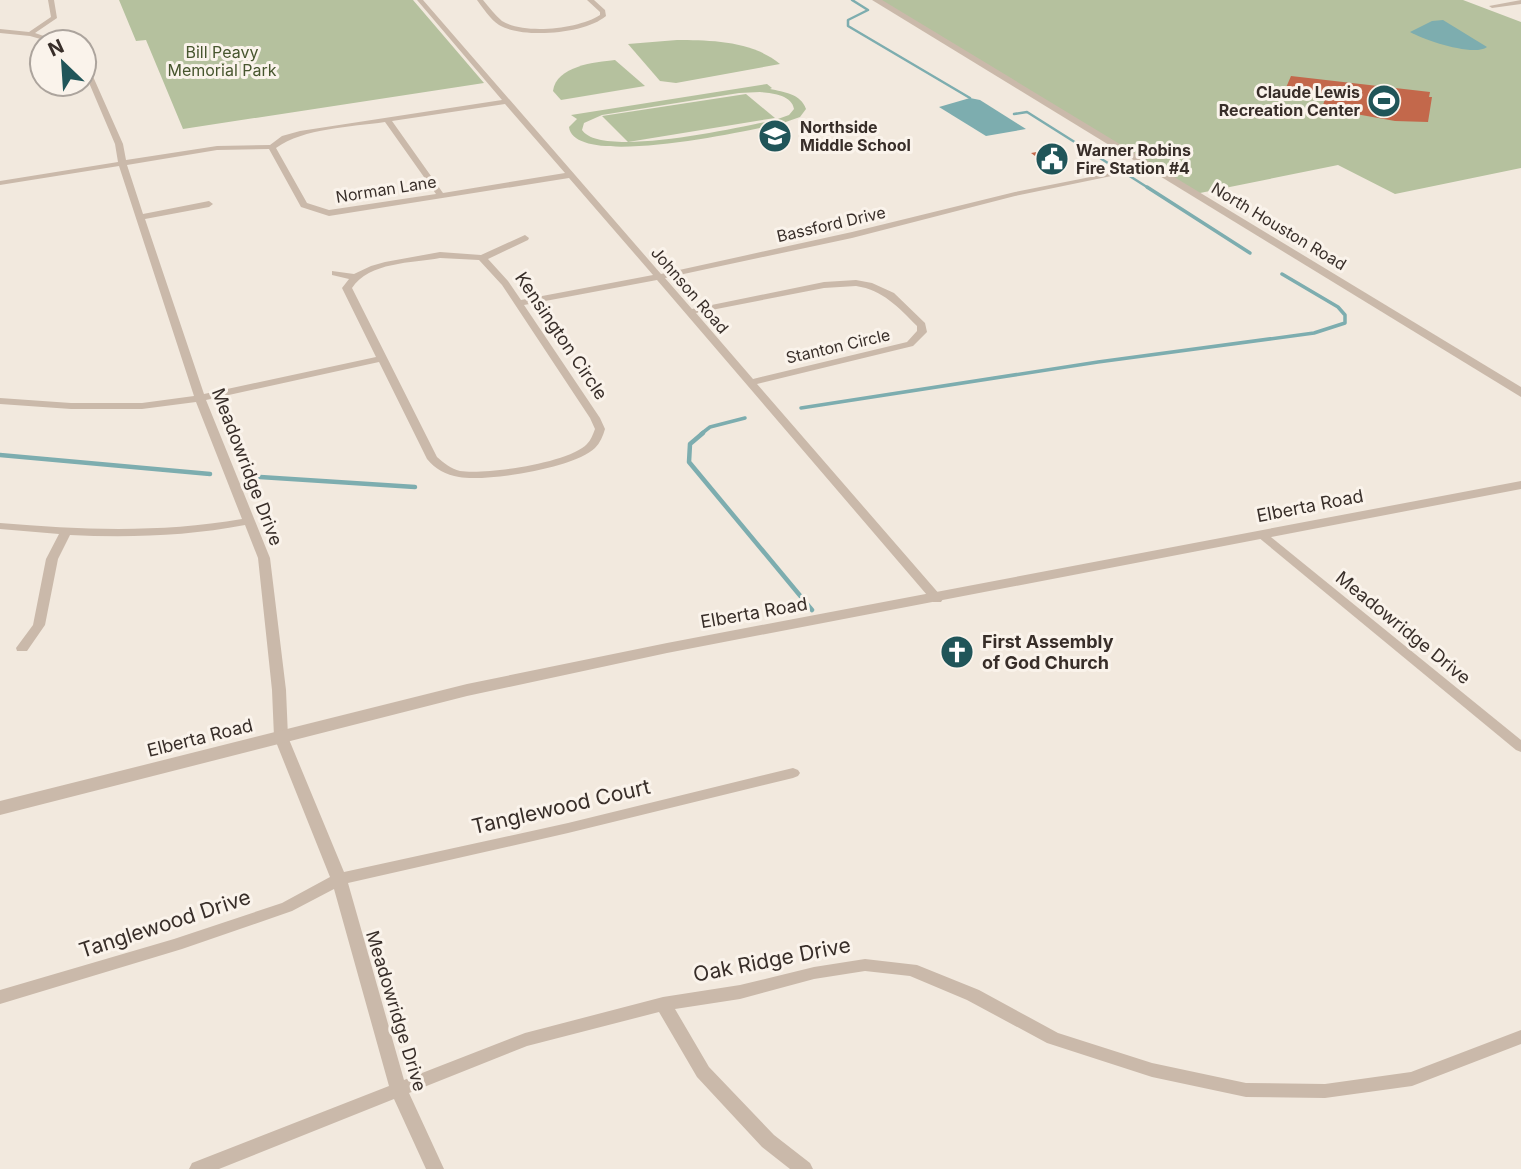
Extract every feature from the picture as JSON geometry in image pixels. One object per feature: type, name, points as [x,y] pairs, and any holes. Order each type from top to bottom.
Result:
[{"type":"street","points":[[39,28],[54,18],[51,0]]},
{"type":"street","name":"Johnson Road","points":[[420,0],[937,598]]},
{"type":"street","points":[[480,0],[502,23],[526,30],[546,30],[584,25],[603,16],[603,11],[590,0]]},
{"type":"street","name":"North Houston Road","points":[[876,0],[1521,393]]},
{"type":"street","points":[[1492,6],[1521,2]]},
{"type":"street","points":[[0,31],[28,34]]},
{"type":"street","name":"Meadowridge Drive","points":[[98,95],[119,144],[122,163],[139,217],[200,398],[264,558],[279,690],[281,737],[339,879],[399,1091],[435,1169]]},
{"type":"street","points":[[0,183],[217,148],[272,147],[285,138],[300,133],[508,101]]},
{"type":"street","points":[[387,120],[440,194]]},
{"type":"street","name":"Norman Lane","points":[[272,147],[304,205],[329,213],[571,175]]},
{"type":"street","name":"Bassford Drive","points":[[517,303],[658,277],[852,235],[1015,194],[1151,167]]},
{"type":"street","points":[[139,217],[209,204]]},
{"type":"street","points":[[335,272],[354,277],[383,265],[440,255],[482,258],[525,238]]},
{"type":"street","name":"Kensington Circle","points":[[354,277],[347,288],[349,296],[432,459],[442,468],[460,474],[500,474],[567,458],[589,448],[597,439],[600,429],[595,418],[505,283],[482,258]]},
{"type":"street","name":"Stanton Circle","points":[[689,312],[824,285],[856,283],[869,285],[891,295],[922,325],[922,332],[910,344],[750,383]]},
{"type":"street","points":[[0,401],[105,408],[142,406],[200,398],[381,359]]},
{"type":"street","name":"Elberta Road","points":[[0,808],[467,690],[667,648],[1521,485]]},
{"type":"street","points":[[0,526],[66,532],[145,534],[200,531],[249,521]]},
{"type":"street","points":[[22,648],[39,625],[52,559],[66,532]]},
{"type":"street","name":"Meadowridge Drive","points":[[1262,535],[1521,747]]},
{"type":"street","name":"Tanglewood Court","points":[[339,879],[793,774]]},
{"type":"street","name":"Tanglewood Drive","points":[[0,997],[176,945],[287,907],[339,879]]},
{"type":"street","name":"Oak Ridge Drive","points":[[198,1169],[525,1040],[663,1004],[740,992],[814,973],[865,965],[911,970],[973,995],[1053,1038],[1152,1070],[1246,1090],[1325,1091],[1412,1079],[1521,1037]]},
{"type":"street","points":[[663,1004],[703,1072],[768,1141],[804,1169]]},
{"type":"green space","name":"Bill Peavy Memorial Park","points":[[119,0],[413,0],[484,83],[183,129],[146,40],[136,41]]},
{"type":"green space","points":[[876,0],[1463,0],[1521,22],[1521,168],[1395,194],[1338,165],[1195,194]]},
{"type":"green space","points":[[677,40],[744,46],[769,56],[780,64],[676,83],[660,81],[628,44]]},
{"type":"green space","points":[[615,60],[645,86],[561,100],[553,91],[561,76],[569,71],[587,64]]},
{"type":"green space","points":[[767,84],[772,88],[770,89],[796,97],[806,109],[800,117],[780,124],[701,139],[630,147],[600,146],[578,139],[569,127],[577,119],[571,115]],"holes":[[[760,92],[786,98],[794,109],[789,115],[775,120],[673,139],[615,142],[594,138],[582,130],[584,123],[602,115]]]},
{"type":"green space","points":[[746,94],[775,118],[628,142],[602,116]]},
{"type":"water","points":[[1443,20],[1487,47],[1481,50],[1461,49],[1410,32],[1432,21]]},
{"type":"water","points":[[970,98],[980,100],[1026,129],[986,136],[939,107]]},
{"type":"building","name":"Claude Lewis Recreation Center","points":[[1291,76],[1430,92],[1429,97],[1432,97],[1428,122],[1395,121],[1322,108],[1325,99],[1297,96],[1295,91],[1285,90]]},
{"type":"building","name":"Warner Robins Fire Station #4","points":[[1048,150],[1068,163],[1050,167],[1031,153]]},
{"type":"waterway","points":[[852,0],[868,10],[848,20],[848,26],[970,98]]},
{"type":"waterway","points":[[1014,114],[1027,112],[1119,170]]},
{"type":"waterway","points":[[1128,175],[1150,189]]},
{"type":"waterway","points":[[1147,187],[1250,253]]},
{"type":"waterway","points":[[801,408],[1098,362],[1314,333],[1345,323],[1345,315],[1338,307],[1282,274]]},
{"type":"waterway","points":[[701,434],[710,427],[745,418]]},
{"type":"waterway","points":[[703,433],[690,444],[689,462],[812,610]]},
{"type":"waterway","points":[[0,455],[210,474]]},
{"type":"waterway","points":[[260,477],[415,487]]},
{"type":"place","name":"Claude Lewis Recreation Center","points":[[1384,101]]},
{"type":"place","name":"Northside Middle School","points":[[775,136]]},
{"type":"place","name":"Warner Robins Fire Station #4","points":[[1052,159]]},
{"type":"place","name":"First Assembly of God Church","points":[[957,652]]}]
